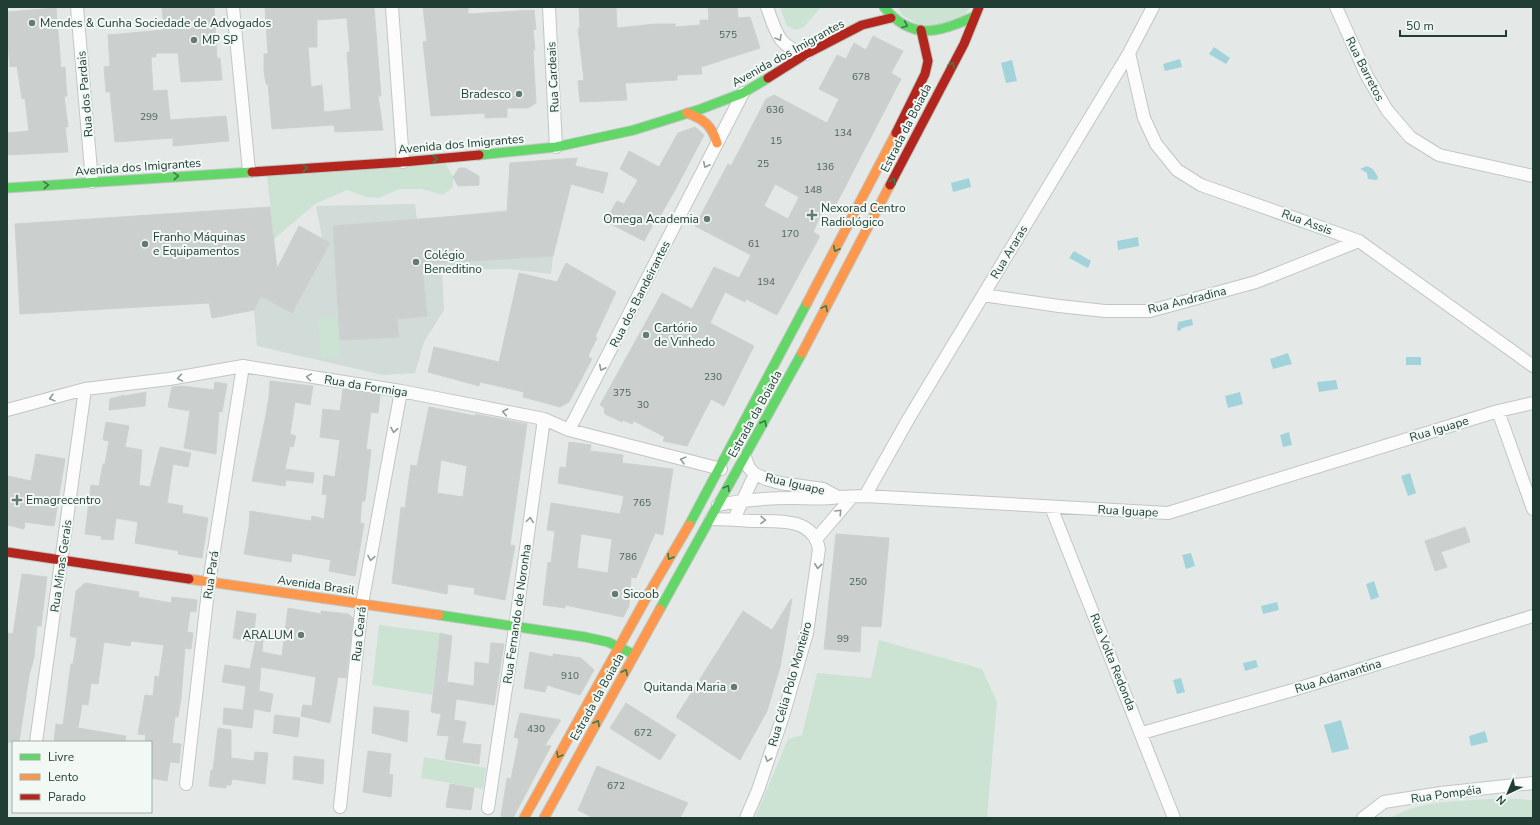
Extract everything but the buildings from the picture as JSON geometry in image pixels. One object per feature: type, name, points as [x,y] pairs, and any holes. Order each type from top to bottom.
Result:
[{"type":"main road","points":[[884,7],[891,18],[905,26],[931,32],[945,30],[975,16]]},
{"type":"main road","name":"Estrada da Boiada","points":[[544,818],[745,457],[888,190],[964,44],[979,7]]},
{"type":"main road","name":"Avenida dos Imigrantes","points":[[7,188],[403,162],[556,147],[634,130],[743,93],[806,54],[862,25],[891,18]]},
{"type":"main road","name":"Estrada da Boiada","points":[[524,818],[720,469],[920,87],[928,61],[921,30]]},
{"type":"main road","points":[[687,113],[703,118],[714,132],[717,143]]},
{"type":"main road","name":"Avenida Brasil","points":[[7,552],[515,628],[585,637],[608,642],[634,654]]},
{"type":"street","name":"Rua dos Pardais","points":[[77,7],[92,182]]},
{"type":"street","points":[[233,7],[249,171]]},
{"type":"street","points":[[392,7],[403,162]]},
{"type":"street","name":"Rua Cardeais","points":[[549,7],[556,147]]},
{"type":"street","points":[[767,7],[776,32],[783,43],[792,50],[806,54]]},
{"type":"street","name":"Rua Araras","points":[[865,496],[909,418],[1129,53],[1153,7]]},
{"type":"street","name":"Rua Barretos","points":[[1336,7],[1367,76],[1386,110],[1410,137],[1439,155],[1533,176]]},
{"type":"street","name":"Rua Assis","points":[[1129,53],[1144,118],[1156,144],[1177,170],[1201,185],[1359,241],[1533,366]]},
{"type":"street","name":"Rua dos Bandeirantes","points":[[569,430],[743,93]]},
{"type":"street","name":"Rua Andradina","points":[[983,295],[1105,311],[1150,311],[1256,282],[1359,241]]},
{"type":"street","name":"Rua da Formiga","points":[[7,410],[85,389],[169,380],[243,366],[400,391],[544,419],[569,430],[720,469]]},
{"type":"street","name":"Rua Pará","points":[[186,784],[209,582],[243,366]]},
{"type":"street","name":"Rua Minas Gerais","points":[[36,741],[85,389]]},
{"type":"street","name":"Rua Ceará","points":[[340,807],[362,604],[400,391]]},
{"type":"street","name":"Rua Iguape","points":[[745,457],[749,468],[755,474],[780,483],[823,489],[838,497],[865,496],[1168,513],[1498,411],[1533,402]]},
{"type":"street","points":[[1498,411],[1533,509]]},
{"type":"street","name":"Rua Fernando de Noronha","points":[[488,808],[544,419]]},
{"type":"street","points":[[734,519],[755,474]]},
{"type":"street","points":[[718,505],[743,500],[801,498],[821,500],[838,497]]},
{"type":"street","points":[[711,519],[766,520],[796,524],[810,530],[817,538],[852,497]]},
{"type":"street","name":"Rua Volta Redonda","points":[[1051,507],[1142,733],[1174,818]]},
{"type":"street","name":"Rua Célia Polo Monteiro","points":[[746,818],[783,716],[807,634],[817,575],[819,548],[817,538]]},
{"type":"street","name":"Rua Adamantina","points":[[1142,733],[1293,690],[1533,616]]},
{"type":"street","name":"Rua Pompéia","points":[[1364,818],[1384,802],[1441,793],[1533,783]]},
{"type":"shaded area","name":"Colégio Beneditino","points":[[577,158],[553,256],[551,274],[509,269],[442,270],[444,310],[424,342],[415,373],[383,375],[257,346],[254,310],[299,226],[322,238],[316,206],[415,204],[417,220],[507,210],[510,163]]},
{"type":"green space","points":[[780,7],[821,7],[804,27],[796,30],[787,26]]},
{"type":"green space","points":[[898,7],[970,7],[962,18],[925,28],[902,15]]},
{"type":"green space","points":[[446,164],[453,177],[453,187],[443,195],[422,189],[399,189],[379,198],[366,197],[347,190],[315,204],[274,239],[267,176]]},
{"type":"green space","points":[[318,318],[337,318],[340,358],[321,358]]},
{"type":"green space","points":[[379,625],[440,633],[432,695],[372,685]]},
{"type":"green space","points":[[879,640],[982,669],[997,702],[987,818],[755,818],[788,739],[802,735],[817,673],[871,678]]},
{"type":"green space","points":[[424,757],[486,768],[483,789],[421,778]]},
{"type":"green space","points":[[1501,798],[1533,800],[1533,818],[1390,818],[1417,807],[1431,804]]},
{"type":"water","points":[[1214,47],[1230,58],[1226,64],[1209,54]]},
{"type":"water","points":[[1180,59],[1182,67],[1165,71],[1163,64]]},
{"type":"water","points":[[1012,60],[1017,81],[1006,83],[1001,63]]},
{"type":"water","points":[[1367,166],[1373,169],[1378,177],[1377,180],[1368,179],[1367,173],[1360,169]]},
{"type":"water","points":[[969,178],[971,187],[953,192],[951,183]]},
{"type":"water","points":[[1138,237],[1139,246],[1118,250],[1117,241]]},
{"type":"water","points":[[1074,251],[1091,261],[1088,268],[1069,258]]},
{"type":"water","points":[[1192,319],[1193,325],[1182,328],[1180,331],[1177,330],[1178,322]]},
{"type":"water","points":[[1288,353],[1292,364],[1273,369],[1270,359]]},
{"type":"water","points":[[1406,357],[1421,357],[1421,365],[1406,365]]},
{"type":"water","points":[[1336,380],[1338,389],[1319,392],[1317,382]]},
{"type":"water","points":[[1240,392],[1243,404],[1228,408],[1225,396]]},
{"type":"water","points":[[1289,432],[1292,445],[1283,447],[1280,435]]},
{"type":"water","points":[[1410,473],[1416,493],[1408,496],[1401,476]]},
{"type":"water","points":[[1191,553],[1195,566],[1186,569],[1182,555]]},
{"type":"water","points":[[1374,581],[1379,597],[1371,600],[1366,584]]},
{"type":"water","points":[[1277,602],[1279,610],[1263,614],[1261,606]]},
{"type":"water","points":[[1256,660],[1258,667],[1245,671],[1243,663]]},
{"type":"water","points":[[1181,678],[1185,692],[1177,694],[1173,680]]},
{"type":"water","points":[[1341,720],[1349,749],[1332,753],[1324,725]]},
{"type":"water","points":[[1485,731],[1488,742],[1471,746],[1469,736]]},
{"type":"traffic: fast","points":[[884,7],[894,18],[905,25],[926,31],[950,27],[975,16]]},
{"type":"traffic: fast","points":[[479,155],[556,147],[634,130],[701,109],[743,93],[768,78]]},
{"type":"traffic: fast","points":[[7,188],[252,172]]},
{"type":"traffic: fast","points":[[689,525],[807,303]]},
{"type":"traffic: fast","points":[[660,609],[802,353]]},
{"type":"traffic: fast","points":[[439,615],[585,637],[608,642],[631,653]]},
{"type":"traffic: slow","points":[[687,113],[703,121],[713,132],[717,143]]},
{"type":"traffic: slow","points":[[807,303],[896,133]]},
{"type":"traffic: slow","points":[[802,353],[890,185]]},
{"type":"traffic: slow","points":[[524,818],[649,593],[689,525]]},
{"type":"traffic: slow","points":[[189,579],[439,615]]},
{"type":"traffic: slow","points":[[544,818],[660,609]]},
{"type":"traffic: jam","points":[[890,185],[964,44],[979,7]]},
{"type":"traffic: jam","points":[[768,78],[806,54],[862,25],[891,18]]},
{"type":"traffic: jam","points":[[896,133],[925,74],[928,61],[921,30]]},
{"type":"traffic: jam","points":[[252,172],[403,162],[479,155]]},
{"type":"traffic: jam","points":[[7,552],[189,579]]},
{"type":"place","name":"Mendes & Cunha Sociedade de Advogados","points":[[32,23]]},
{"type":"place","name":"MP SP","points":[[194,40]]},
{"type":"place","name":"Bradesco","points":[[519,94]]},
{"type":"place","name":"Nexorad Centro Radiológico","points":[[812,215]]},
{"type":"place","name":"Omega Academia","points":[[707,219]]},
{"type":"place","name":"Franho Máquinas e Equipamentos","points":[[145,244]]},
{"type":"place","name":"Colégio Beneditino","points":[[416,262]]},
{"type":"place","name":"Cartório de Vinhedo","points":[[646,335]]},
{"type":"place","name":"Emagrecentro","points":[[17,500]]},
{"type":"place","name":"Sicoob","points":[[615,594]]},
{"type":"place","name":"ARALUM","points":[[301,635]]},
{"type":"place","name":"Quitanda Maria","points":[[734,687]]}]
